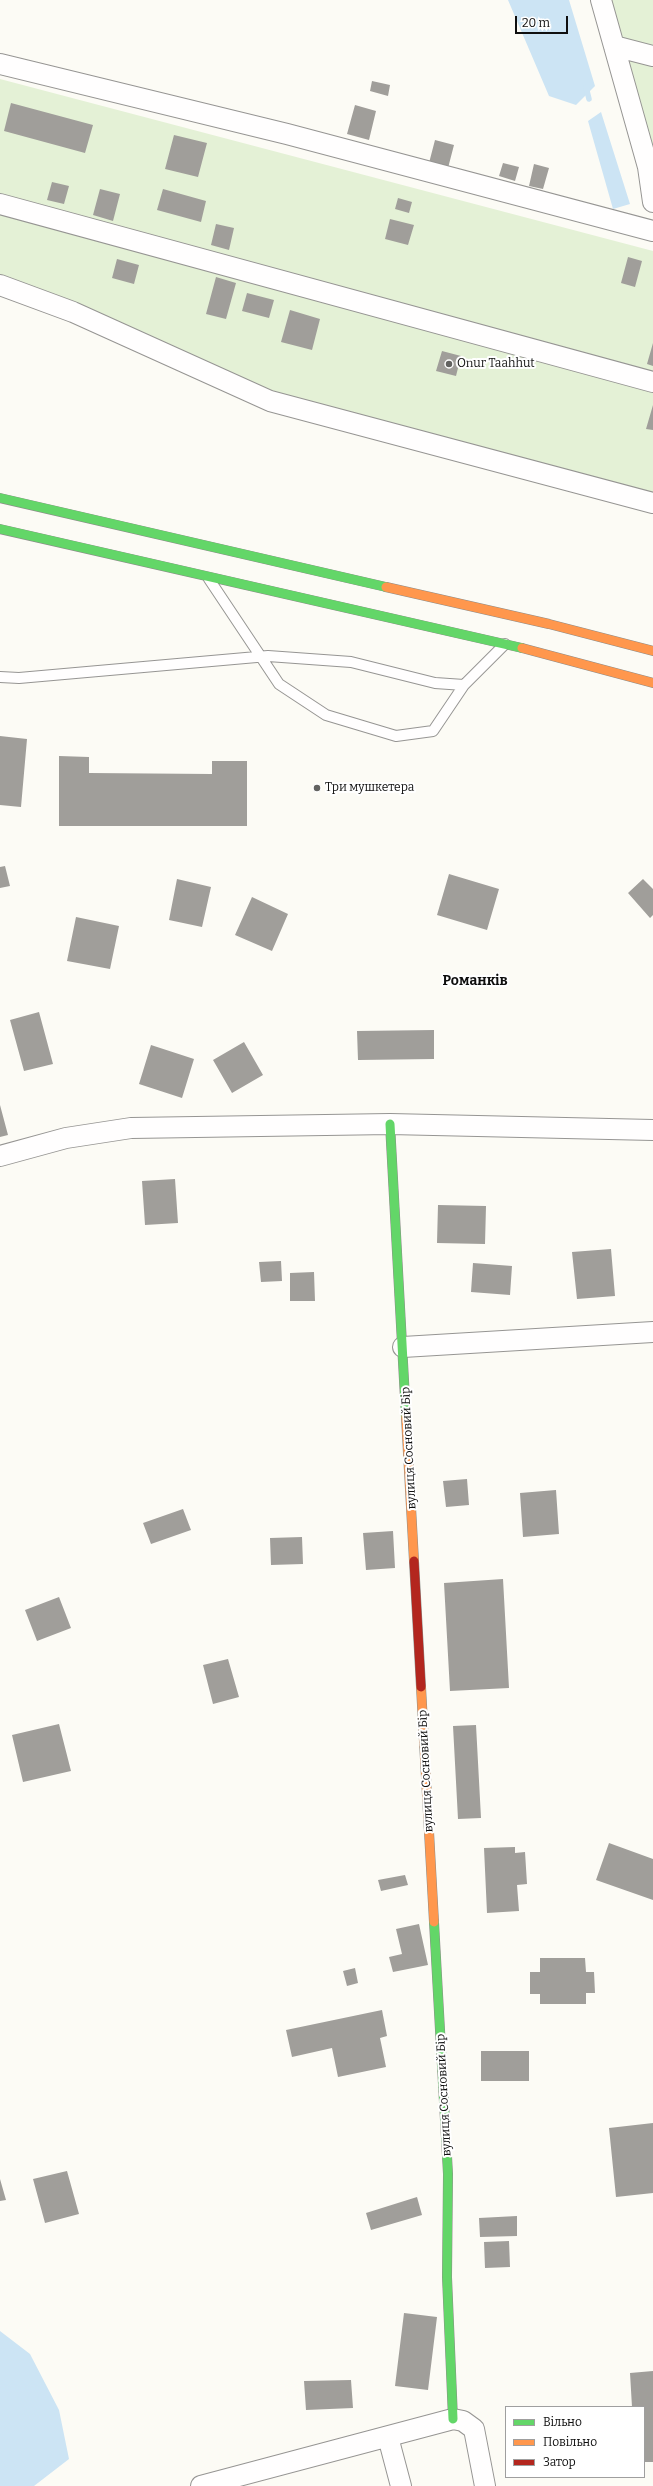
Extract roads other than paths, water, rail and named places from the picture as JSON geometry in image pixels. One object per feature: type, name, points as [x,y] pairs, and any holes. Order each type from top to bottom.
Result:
[{"type":"main road","points":[[0,498],[549,624],[653,651]]},
{"type":"main road","points":[[0,529],[505,644],[653,683]]},
{"type":"main road","name":"вулиця Сосновий Бір","points":[[390,1124],[448,2174],[447,2277],[458,2420]]},
{"type":"street","points":[[601,0],[648,167],[653,202]]},
{"type":"street","points":[[614,46],[653,56]]},
{"type":"street","points":[[0,64],[287,134],[653,231]]},
{"type":"street","points":[[0,204],[653,382]]},
{"type":"street","points":[[0,285],[73,312],[270,401],[653,503]]},
{"type":"street","points":[[0,1156],[66,1138],[131,1128],[390,1124],[653,1130]]},
{"type":"street","points":[[403,1347],[653,1332]]},
{"type":"street","points":[[202,2486],[458,2420],[474,2429],[485,2486]]},
{"type":"street","points":[[388,2437],[401,2486]]},
{"type":"lane","points":[[207,576],[279,684],[326,715],[396,736],[432,731],[464,685],[505,644]]},
{"type":"lane","points":[[0,677],[19,678],[261,656],[350,662],[435,683],[464,685]]},
{"type":"water","points":[[508,0],[569,0],[595,86],[576,105],[549,96]]},
{"type":"water","points":[[601,112],[630,204],[613,209],[588,121]]},
{"type":"water","points":[[0,2331],[30,2354],[59,2410],[69,2459],[34,2486],[0,2486]]},
{"type":"waterway","points":[[586,87],[589,99]]},
{"type":"place","name":"Onur Taahhut","points":[[449,364]]},
{"type":"place","name":"Три мушкетера","points":[[317,788]]},
{"type":"district","name":"Романків","points":[[475,981]]}]
